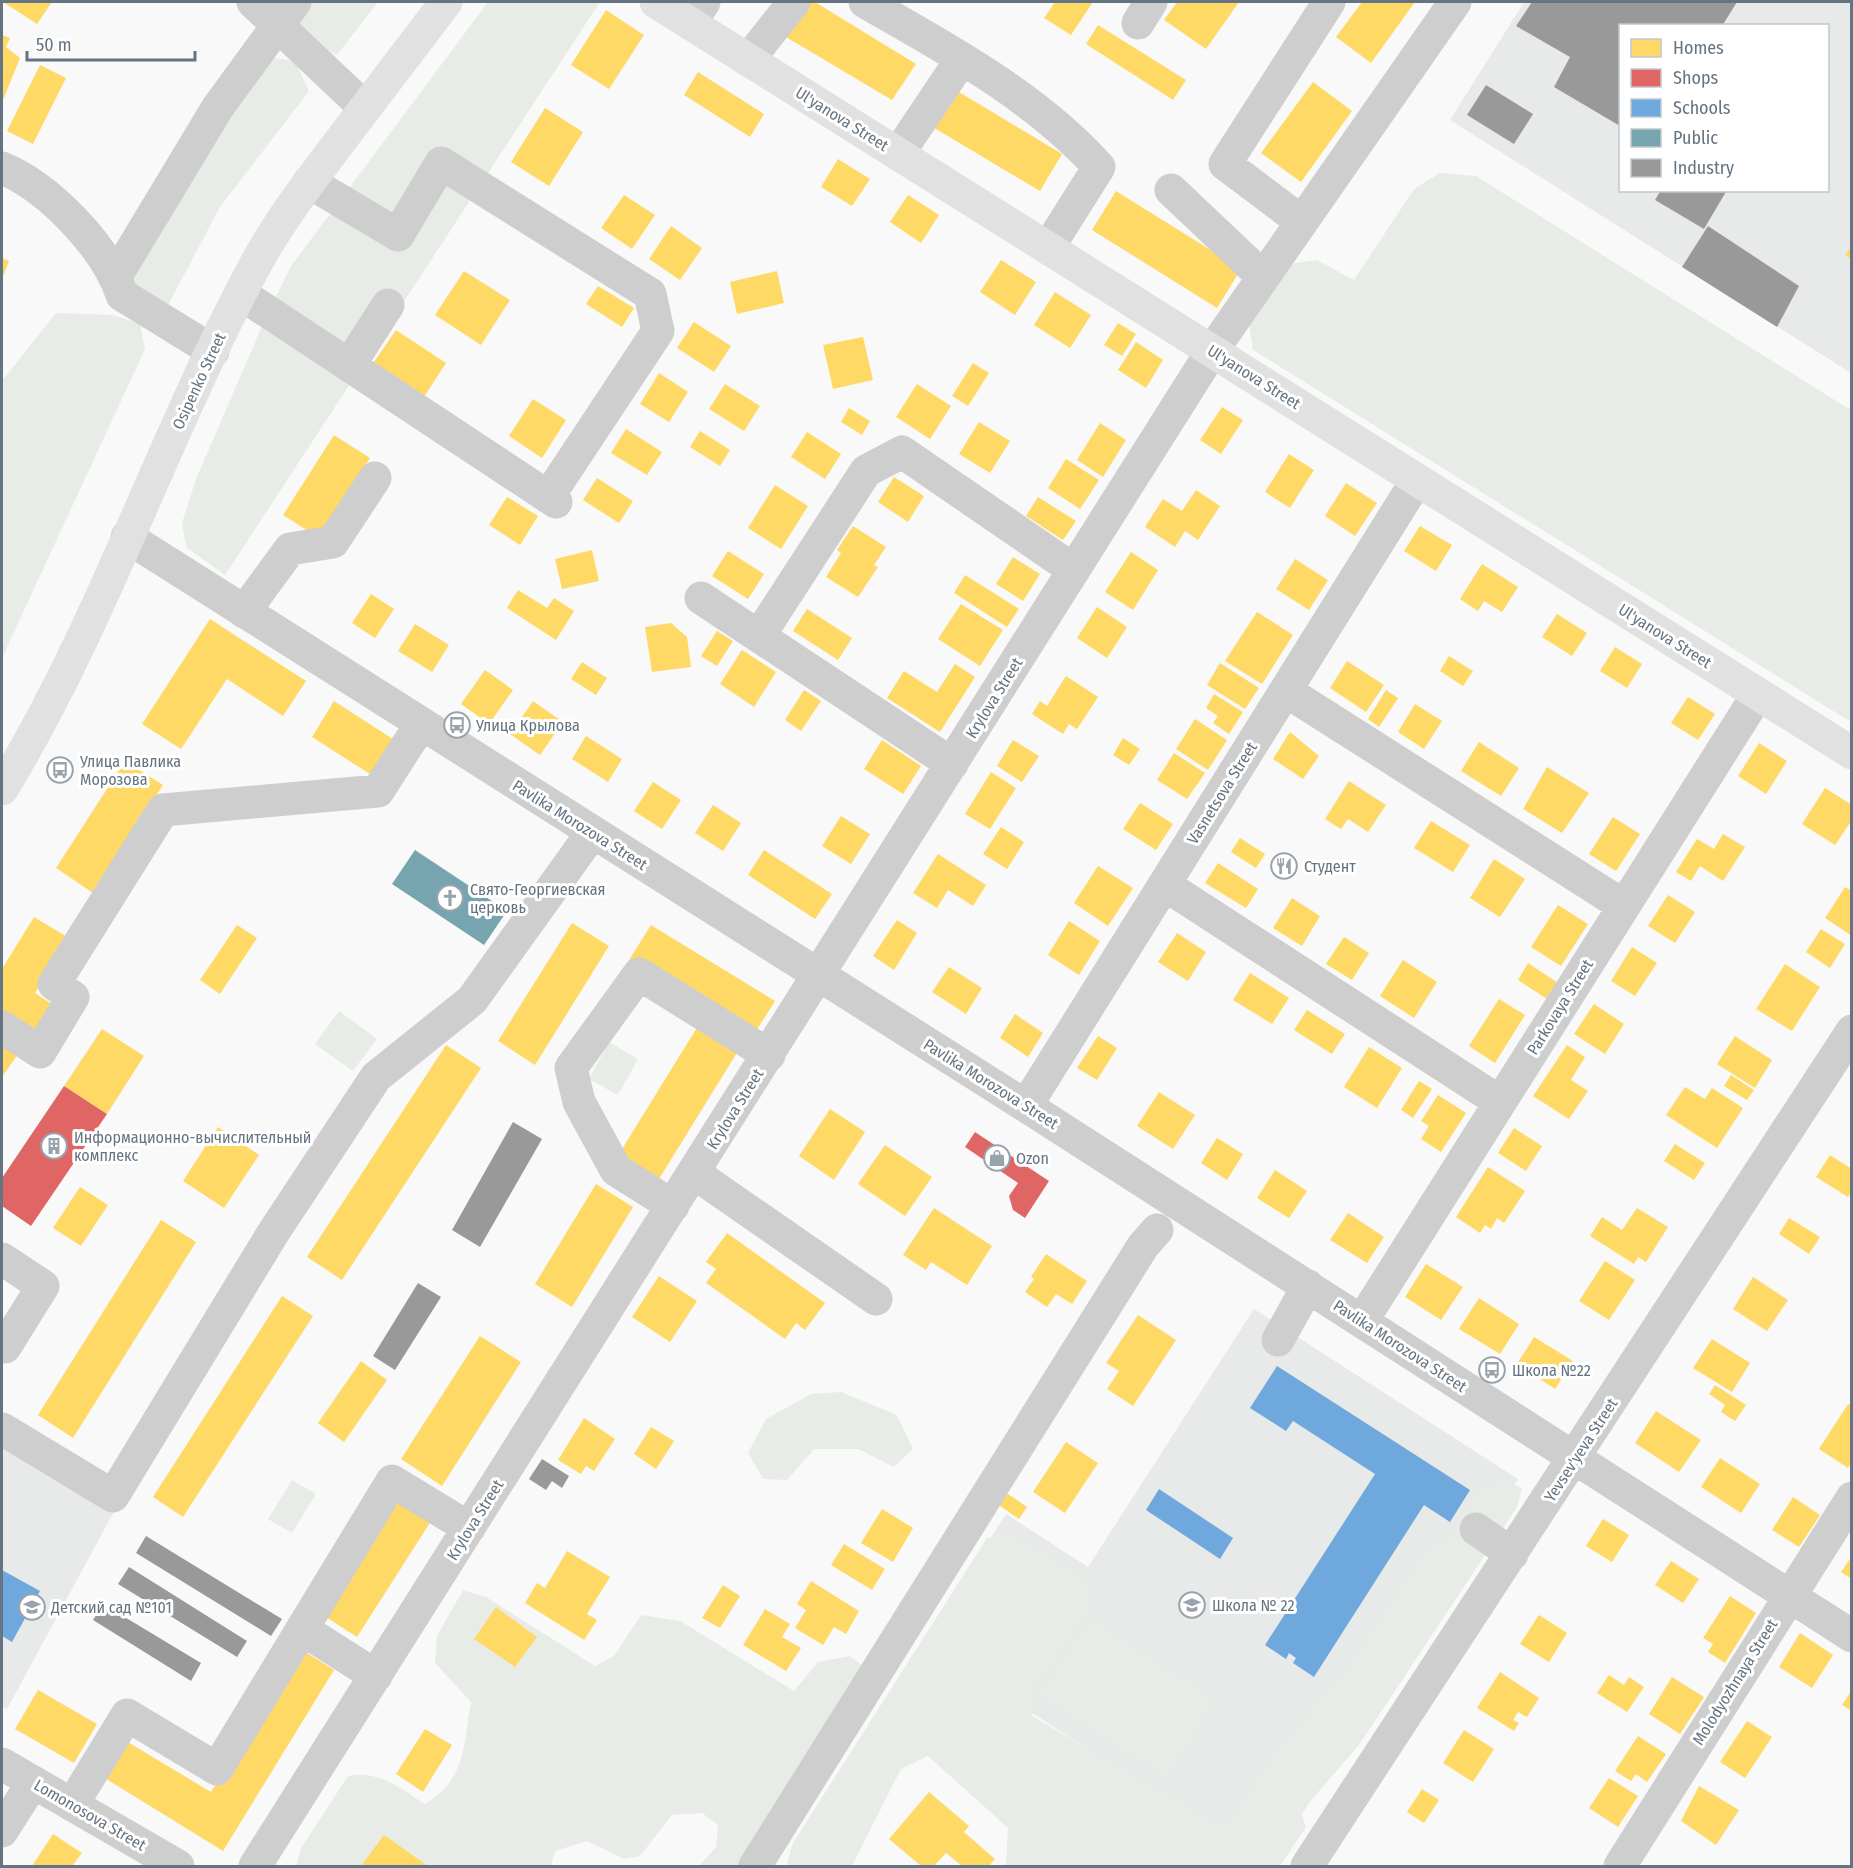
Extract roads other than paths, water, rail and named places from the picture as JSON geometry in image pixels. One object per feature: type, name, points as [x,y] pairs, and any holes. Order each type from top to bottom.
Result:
[{"type":"main road","name":"Osipenko Street","points":[[2,789],[46,710],[213,351],[279,225],[446,2]]},
{"type":"main road","name":"Ul'yanova Street","points":[[656,2],[697,12],[748,60],[1851,753]]},
{"type":"street","points":[[254,2],[286,13],[365,108]]},
{"type":"street","points":[[748,60],[794,2]]},
{"type":"street","points":[[865,2],[1010,91],[1073,138],[1099,167],[1048,248]]},
{"type":"street","points":[[1302,222],[1225,164],[1329,2]]},
{"type":"street","name":"Krylova Street","points":[[255,1866],[819,977],[1212,351],[1455,2]]},
{"type":"street","points":[[116,276],[218,108],[286,13]]},
{"type":"street","points":[[898,154],[961,60]]},
{"type":"street","points":[[241,294],[350,364],[552,500],[658,331],[650,294],[494,194],[441,163],[398,235],[309,182]]},
{"type":"street","points":[[2,168],[19,175],[84,229],[116,276],[122,295],[213,351]]},
{"type":"street","points":[[1171,190],[1263,277]]},
{"type":"street","points":[[350,364],[388,305]]},
{"type":"street","points":[[759,636],[866,471],[902,452],[1074,570]]},
{"type":"street","points":[[244,612],[290,549],[333,542],[375,478]]},
{"type":"street","name":"Vasnetsova Street","points":[[1026,1107],[1417,480]]},
{"type":"street","name":"Pavlika Morozova Street","points":[[127,537],[1308,1286],[1788,1598],[1851,1636]]},
{"type":"street","points":[[701,598],[952,764]]},
{"type":"street","points":[[1286,691],[1624,906]]},
{"type":"street","name":"Parkovaya Street","points":[[1362,1321],[1758,694]]},
{"type":"street","points":[[2,1027],[40,1052],[73,997],[54,984],[163,810],[378,791],[421,724]]},
{"type":"street","points":[[2,1429],[113,1496],[273,1233],[376,1077],[472,1000],[592,833]]},
{"type":"street","points":[[1165,885],[1500,1102]]},
{"type":"street","points":[[674,1206],[616,1170],[579,1102],[571,1068],[639,974],[769,1055]]},
{"type":"street","name":"Yevsev'yeva Street","points":[[1306,1866],[1574,1460],[1851,1031]]},
{"type":"street","points":[[694,1173],[876,1299]]},
{"type":"street","points":[[755,1866],[1143,1246],[1157,1230]]},
{"type":"street","points":[[2,1259],[43,1286],[4,1347],[2,1345]]},
{"type":"street","points":[[1278,1340],[1308,1286]]},
{"type":"street","points":[[72,1805],[127,1715],[217,1769],[392,1481],[469,1528]]},
{"type":"street","name":"Molodyozhnaya Street","points":[[1620,1866],[1851,1498]]},
{"type":"street","points":[[1476,1529],[1512,1554]]},
{"type":"street","points":[[302,1629],[376,1676]]},
{"type":"street","name":"Lomonosova Street","points":[[2,1764],[178,1866]]},
{"type":"street","points":[[2,1831],[33,1782]]},
{"type":"place","name":"Улица Крылова","points":[[457,725]]},
{"type":"place","name":"Улица Павлика Морозова","points":[[60,770]]},
{"type":"place","name":"Студент","points":[[1284,866]]},
{"type":"place","name":"Свято-Георгиевская церковь","points":[[450,898]]},
{"type":"place","name":"Информационно-вычислительный комплекс","points":[[54,1146]]},
{"type":"place","name":"Ozon","points":[[997,1158]]},
{"type":"place","name":"Школа №22","points":[[1492,1370]]},
{"type":"place","name":"Школа № 22","points":[[1192,1605]]},
{"type":"place","name":"Детский сад №101","points":[[32,1607]]}]
